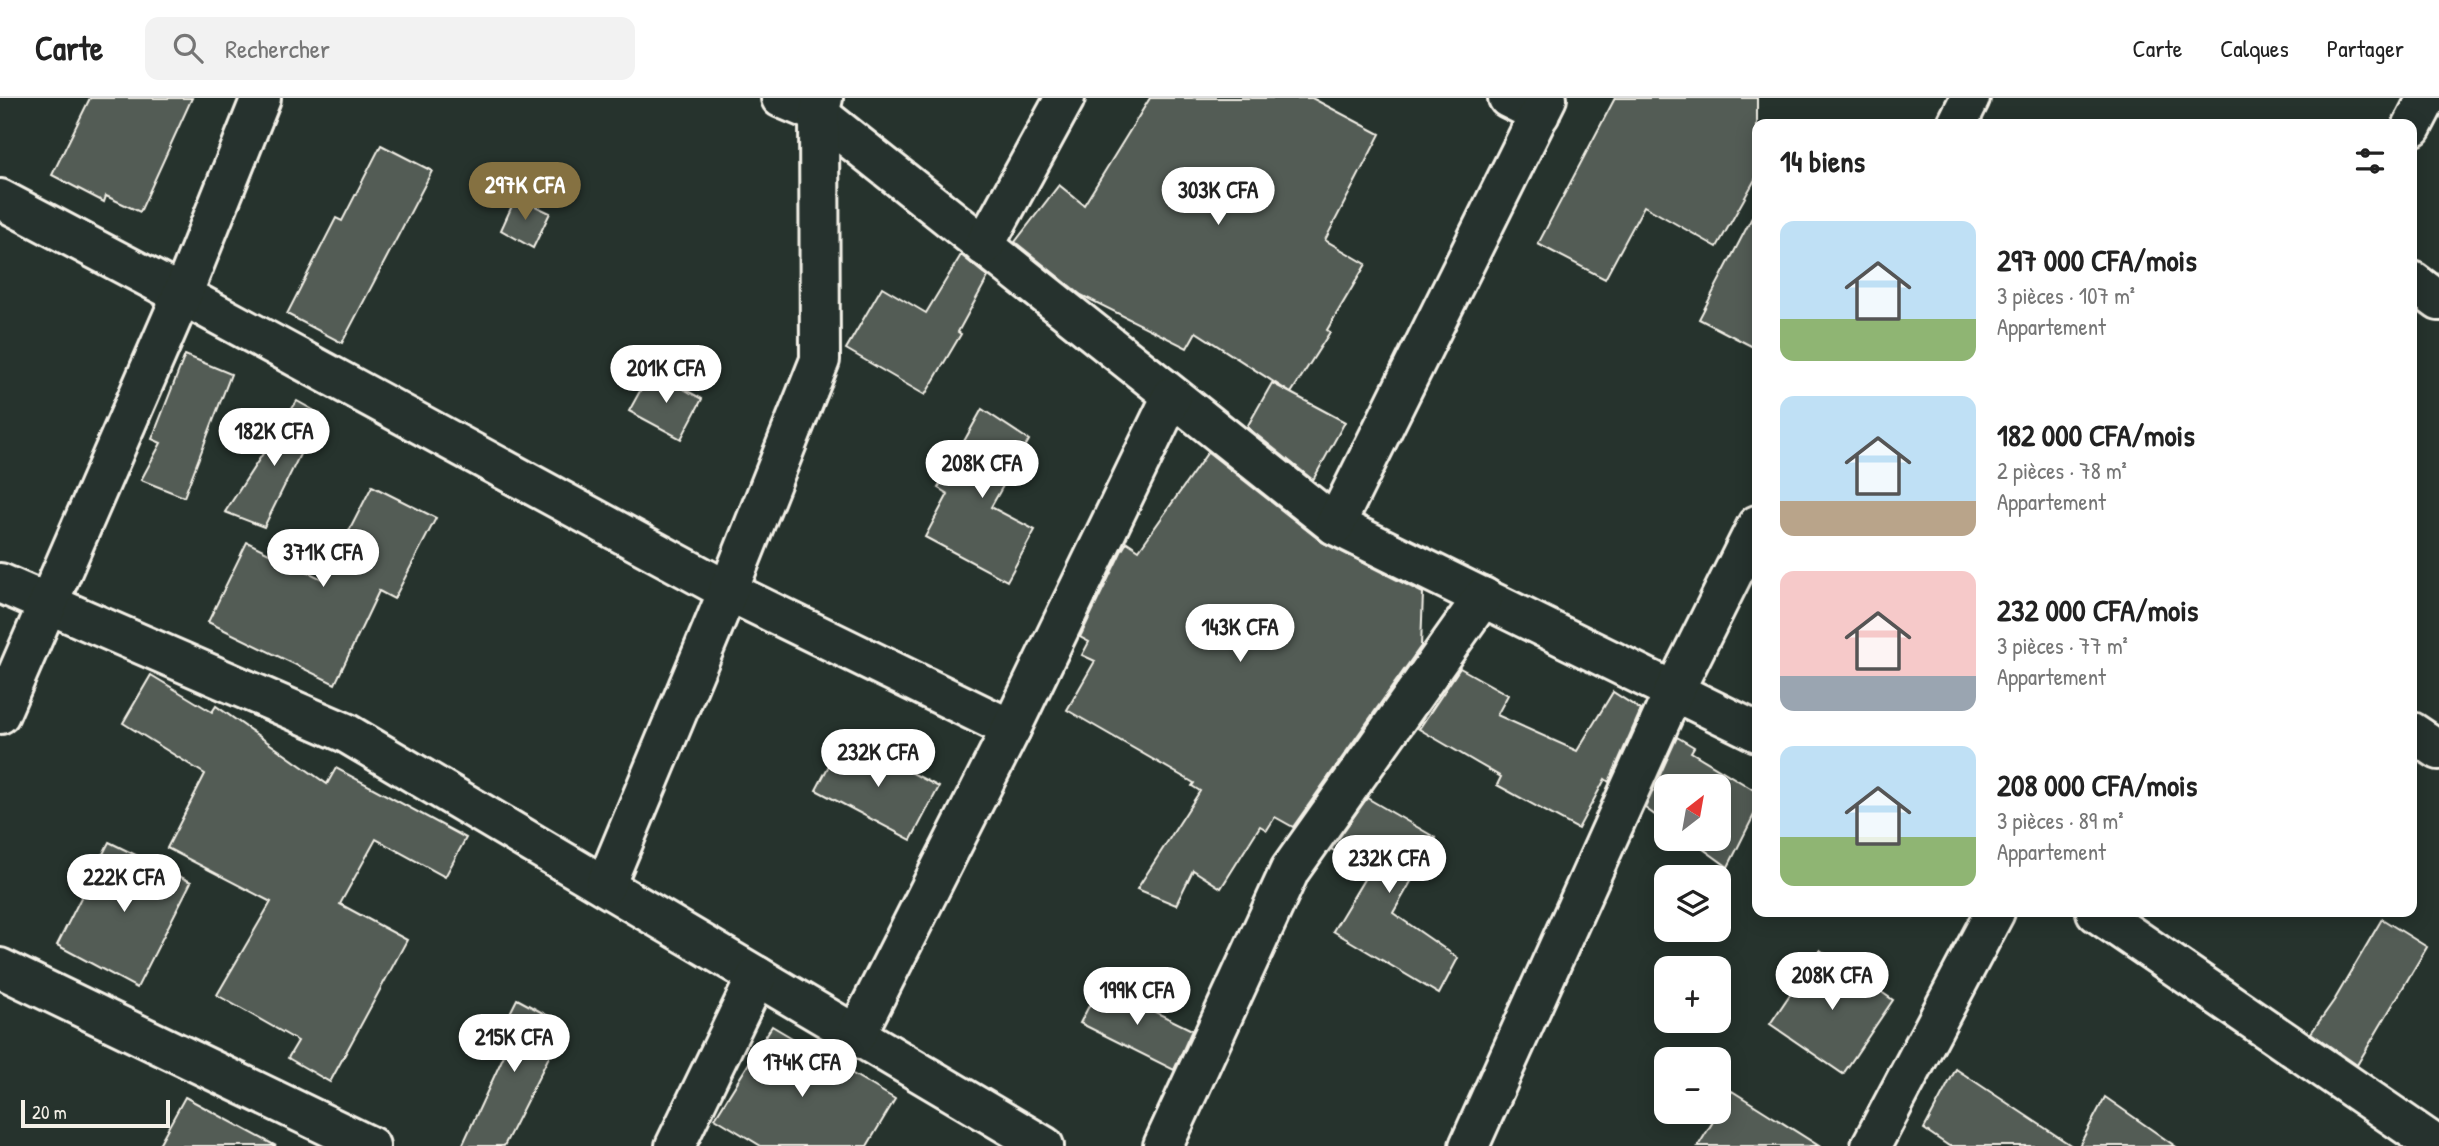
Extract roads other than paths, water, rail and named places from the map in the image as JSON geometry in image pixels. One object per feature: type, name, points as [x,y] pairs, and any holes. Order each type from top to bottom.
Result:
[{"type":"street","points":[[0,713],[182,295],[261,98]]},
{"type":"street","points":[[781,98],[821,106],[984,246],[1335,525],[1752,730]]},
{"type":"street","points":[[984,246],[1065,98]]},
{"type":"street","points":[[1960,119],[1970,98]]},
{"type":"street","points":[[2416,119],[2427,98]]},
{"type":"street","points":[[1335,525],[1532,103]]},
{"type":"street","points":[[605,886],[728,591],[820,360],[821,106]]},
{"type":"street","points":[[0,199],[728,591],[1012,729]]},
{"type":"street","points":[[2417,285],[2439,301]]},
{"type":"street","points":[[856,1035],[1012,729],[1172,396]]},
{"type":"street","points":[[1469,1146],[1674,691],[1752,535]]},
{"type":"street","points":[[0,583],[346,733],[1044,1146]]},
{"type":"street","points":[[1163,1146],[1290,870],[1483,597]]},
{"type":"street","points":[[2417,735],[2439,750]]},
{"type":"street","points":[[1871,1146],[1992,917]]},
{"type":"street","points":[[2103,917],[2437,1146]]},
{"type":"street","points":[[0,968],[370,1146]]},
{"type":"street","points":[[675,1146],[757,976]]}]
